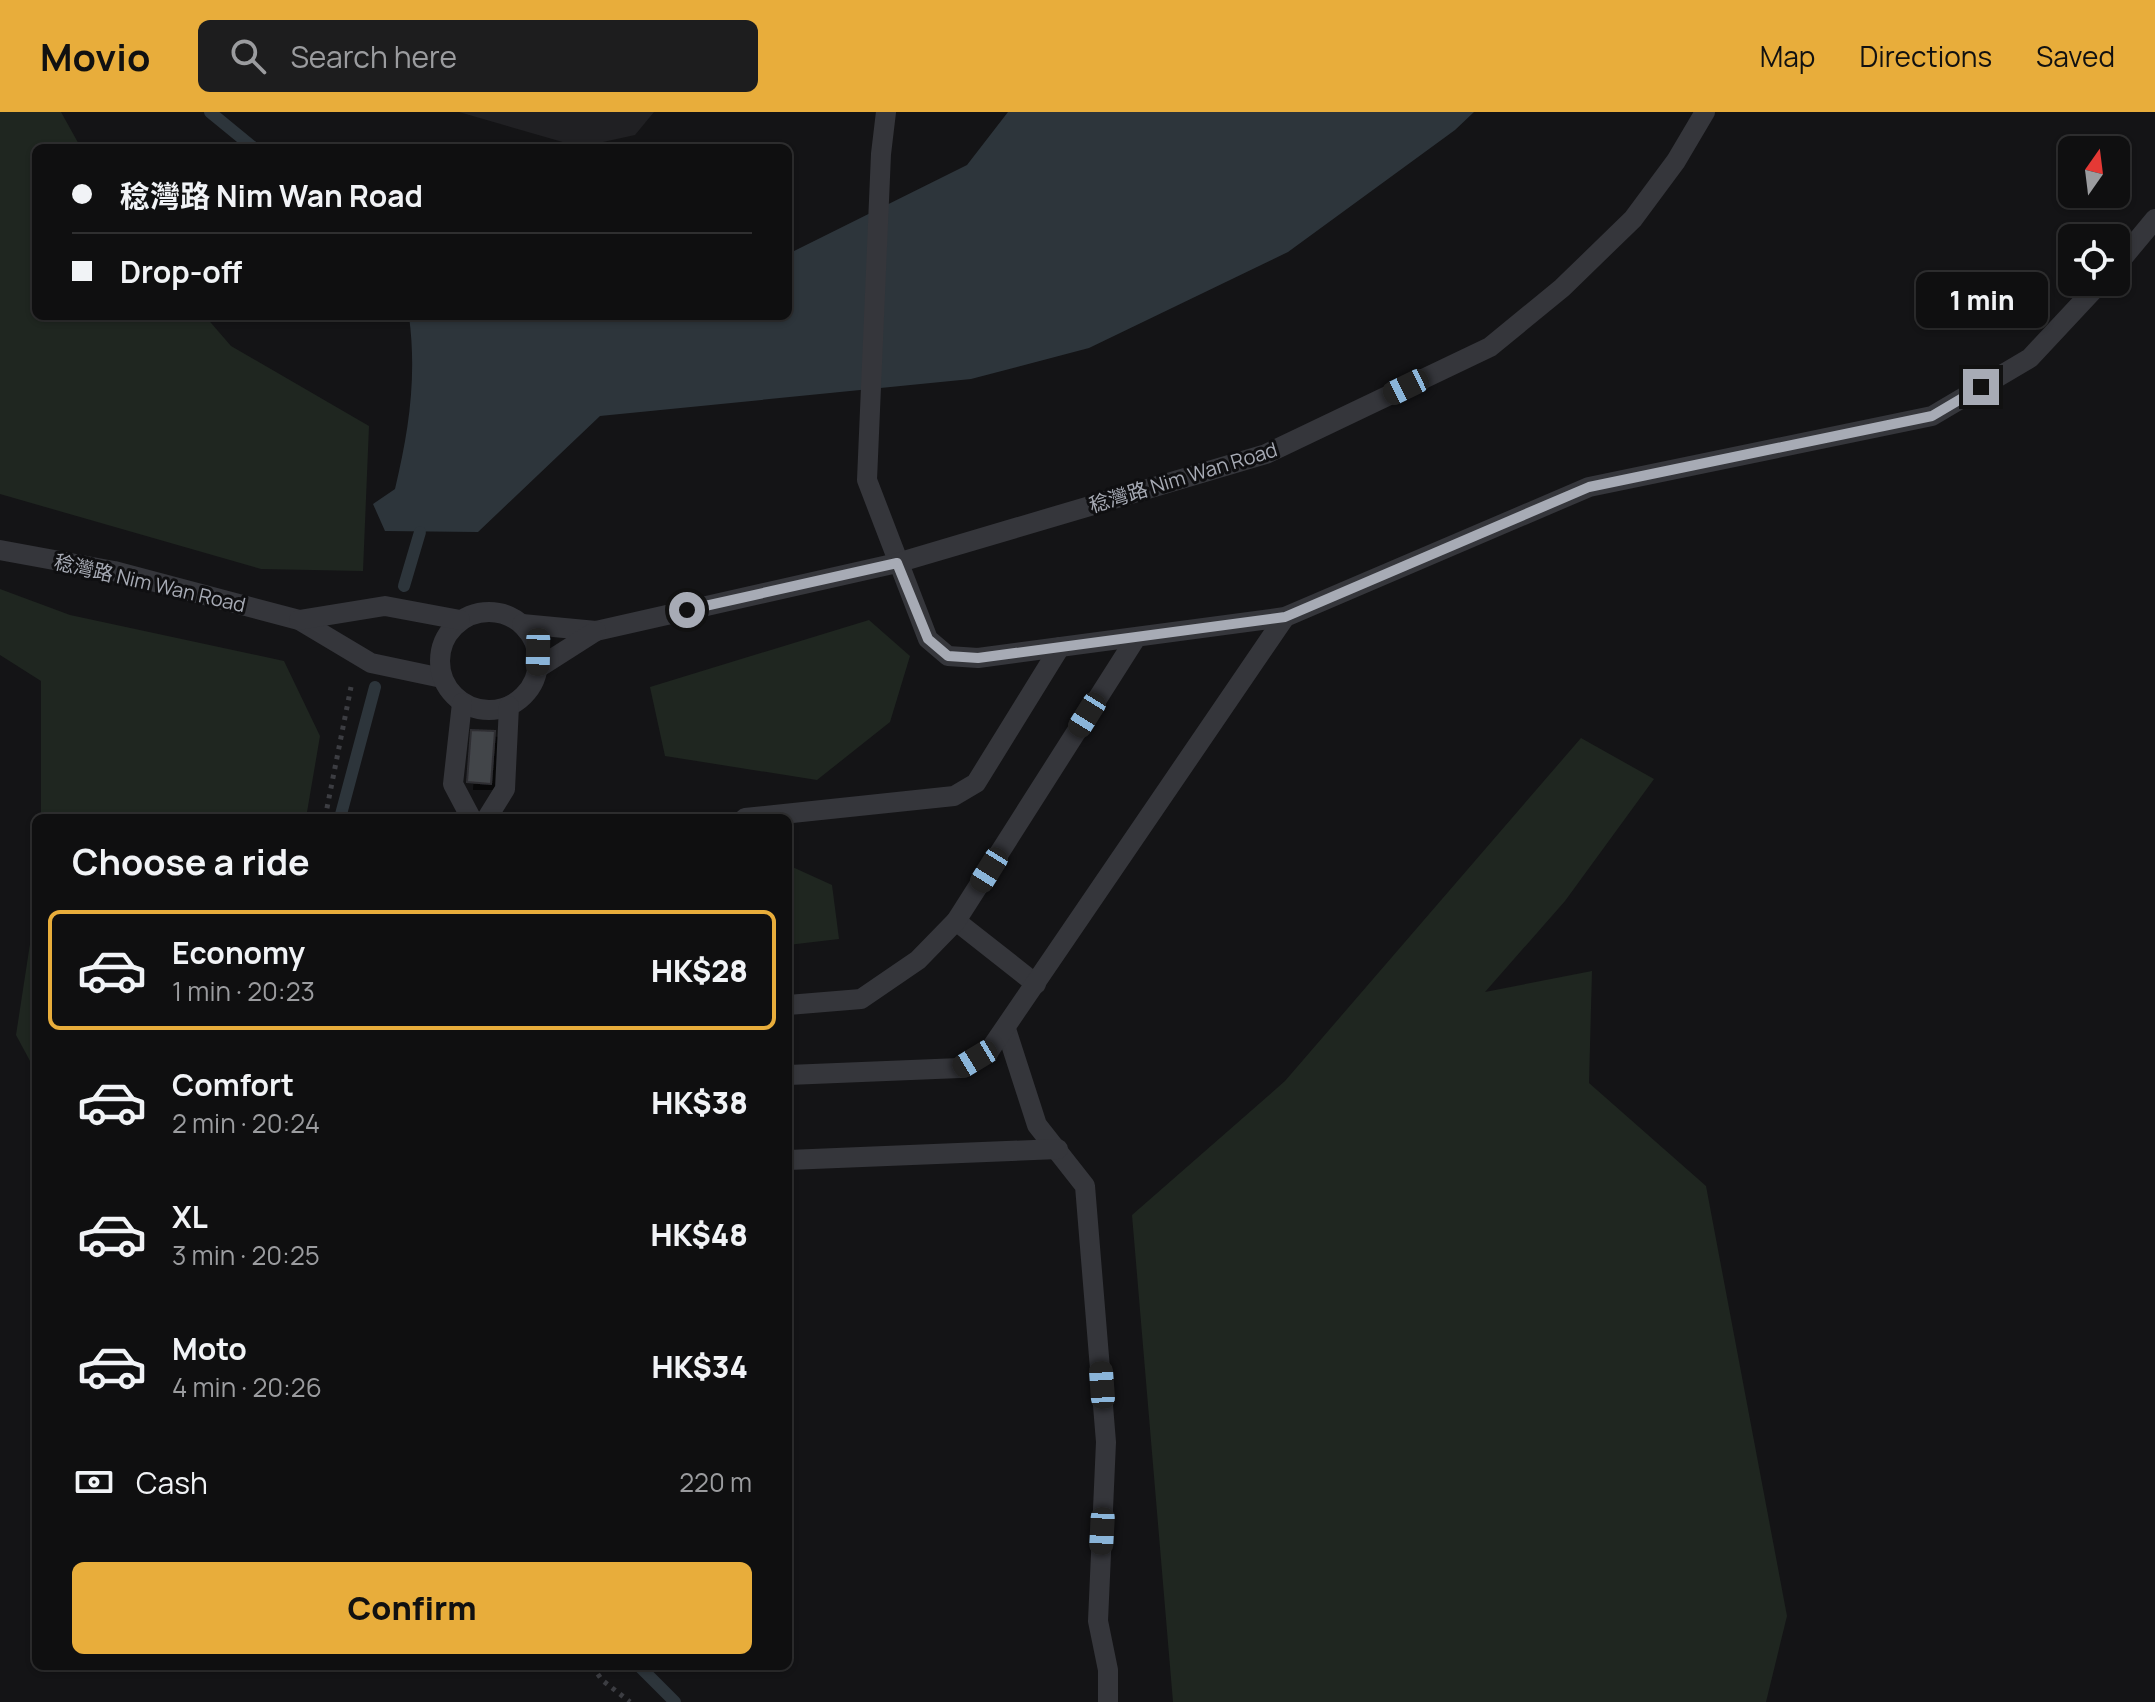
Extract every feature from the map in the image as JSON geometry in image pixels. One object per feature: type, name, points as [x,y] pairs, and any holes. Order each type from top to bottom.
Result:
[{"type":"lane","points":[[886,112],[881,154],[867,480],[928,639],[948,656],[978,658],[1285,617],[1589,487],[1932,416],[2030,358],[2088,296]]},
{"type":"lane","name":"稔灣路 Nim Wan Road","points":[[299,620],[385,606],[460,620],[492,611],[522,624],[596,631],[897,563],[1266,454],[1490,347],[1562,288],[1633,219],[1676,161],[1705,112]]},
{"type":"lane","points":[[2130,249],[2155,219]]},
{"type":"lane","name":"稔灣路 Nim Wan Road","points":[[0,550],[114,571],[299,620],[371,663],[442,678]]},
{"type":"lane","points":[[792,1075],[960,1068],[989,1051],[1285,617]]},
{"type":"lane","points":[[460,620],[441,646],[442,678],[462,703],[493,710],[509,706],[505,789],[489,814]]},
{"type":"lane","points":[[522,624],[538,652],[538,668]]},
{"type":"lane","name":"稔灣路 Nim Wan Road","points":[[509,706],[532,684],[538,668],[596,631]]},
{"type":"lane","points":[[792,1005],[861,999],[918,960],[956,921],[1136,638]]},
{"type":"lane","points":[[783,814],[954,796],[967,790],[976,783],[1060,647]]},
{"type":"lane","points":[[462,703],[453,784],[469,814]]},
{"type":"lane","points":[[956,921],[1036,984]]},
{"type":"lane","points":[[1006,1029],[1037,1125],[1085,1186],[1106,1442],[1098,1621],[1108,1670],[1108,1702]]},
{"type":"lane","points":[[792,1160],[1058,1149]]},
{"type":"path","points":[[326,814],[353,688]]},
{"type":"path","points":[[595,1670],[602,1680],[630,1702]]},
{"type":"shaded area","points":[[0,112],[61,112],[79,144],[32,144],[32,320],[208,320],[231,346],[369,426],[363,571],[261,569],[0,494]]},
{"type":"shaded area","points":[[459,112],[654,112],[635,135],[594,144],[570,144]]},
{"type":"shaded area","points":[[1008,112],[1474,112],[1455,130],[1288,252],[1089,348],[971,379],[600,416],[478,532],[385,531],[373,504],[395,489],[404,446],[412,382],[409,320],[792,320],[792,252],[967,165]]},
{"type":"shaded area","points":[[0,589],[70,615],[284,661],[320,736],[307,814],[41,814],[41,681],[0,655]]},
{"type":"shaded area","points":[[869,620],[910,656],[890,722],[817,780],[665,756],[650,687]]},
{"type":"shaded area","points":[[1581,738],[1654,779],[1565,901],[1485,992],[1592,971],[1589,1083],[1706,1186],[1787,1616],[1766,1702],[1173,1702],[1132,1215],[1285,1081]]},
{"type":"shaded area","points":[[792,867],[832,885],[839,939],[792,945]]},
{"type":"shaded area","points":[[32,931],[32,1065],[16,1035]]},
{"type":"building","points":[[471,730],[495,731],[491,784],[467,782]]},
{"type":"waterway","points":[[210,112],[249,144]]},
{"type":"waterway","points":[[404,586],[420,532]]},
{"type":"waterway","points":[[341,814],[375,687]]},
{"type":"waterway","points":[[643,1670],[675,1702]]},
{"type":"route","points":[[687,610],[897,563],[928,639],[948,656],[978,658],[1285,617],[1589,487],[1932,416],[1981,387]]}]
